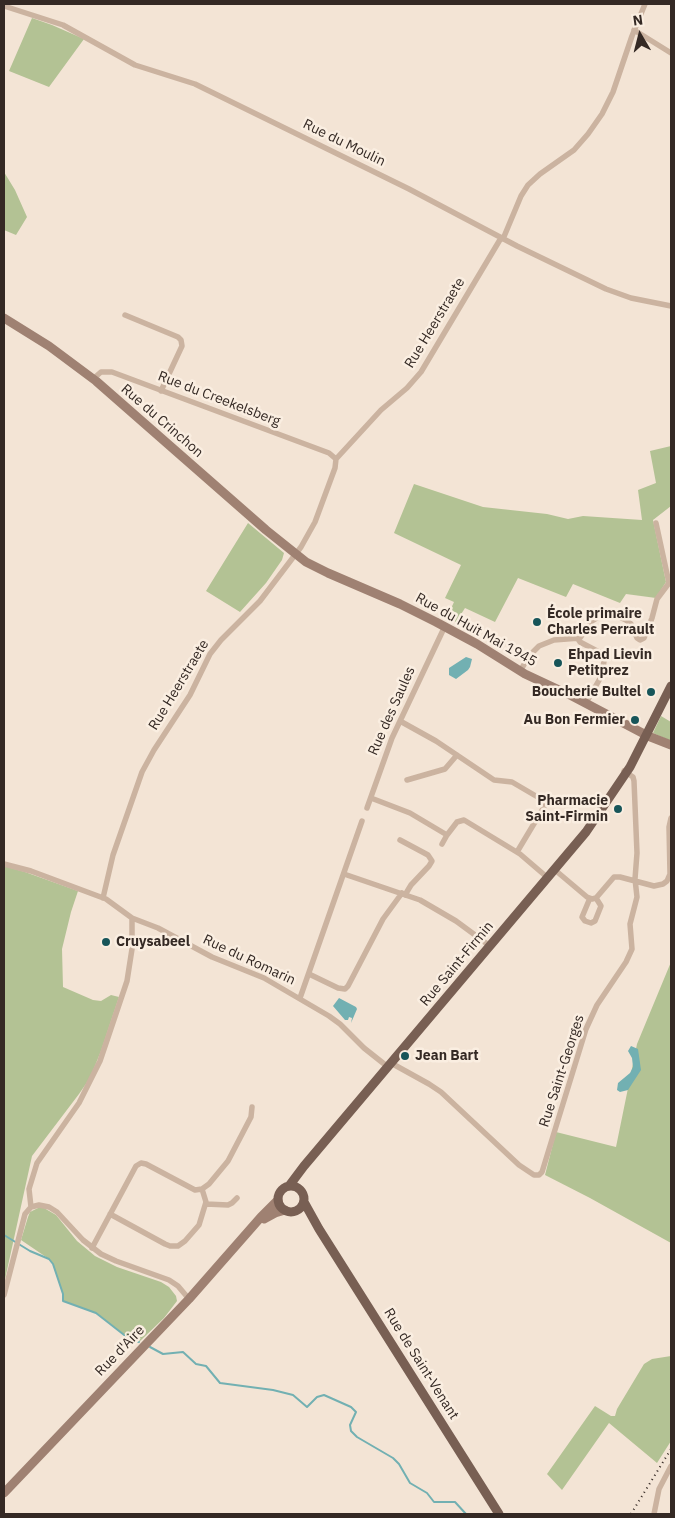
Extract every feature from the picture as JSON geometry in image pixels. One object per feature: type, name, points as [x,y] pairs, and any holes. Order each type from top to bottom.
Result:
[{"type":"main road","name":"Rue Saint-Firmin","points":[[289,1186],[586,832],[625,772],[671,685]]},
{"type":"main road","name":"Rue Saint-Firmin","points":[[301,1190],[302,1178],[310,1159]]},
{"type":"main road","points":[[289,1186],[301,1190],[304,1202],[301,1208],[295,1212],[285,1210],[280,1205],[278,1200],[281,1192],[289,1186]]},
{"type":"main road","name":"Rue de Saint-Venant","points":[[304,1202],[319,1229],[499,1514]]},
{"type":"main road","name":"Rue de Saint-Venant","points":[[295,1212],[304,1216],[319,1229]]},
{"type":"street","name":"Rue Heerstraete","points":[[103,898],[114,851],[138,782],[149,758],[190,695],[212,650],[260,601],[296,554],[313,526],[335,468],[336,459],[381,410],[407,388],[421,372],[502,239],[521,196],[528,185],[537,176],[574,150],[598,119],[613,92],[645,4]]},
{"type":"street","name":"Rue du Moulin","points":[[4,6],[63,25],[135,65],[195,84],[409,189],[502,239],[612,292],[671,306]]},
{"type":"street","points":[[634,30],[671,53]]},
{"type":"street","points":[[125,315],[178,337],[181,340],[182,346],[161,391]]},
{"type":"street","name":"Rue du Crinchon","points":[[4,318],[49,346],[93,379],[296,554]]},
{"type":"street","name":"Rue du Creekelsberg","points":[[93,379],[101,372],[109,371],[329,453],[336,459]]},
{"type":"street","points":[[520,671],[532,652],[542,644],[554,640],[578,639],[582,637],[594,619],[602,615],[609,614],[628,622],[636,637],[642,639],[652,618],[657,599],[667,586],[669,580],[656,523]]},
{"type":"street","name":"Rue du Huit Mai 1945","points":[[296,554],[322,570],[400,604],[444,626],[520,671],[644,734],[671,745]]},
{"type":"street","name":"Rue des Saules","points":[[367,808],[388,747],[444,626]]},
{"type":"street","points":[[578,639],[580,642],[600,652],[604,661],[602,675],[586,703]]},
{"type":"street","points":[[400,721],[436,740],[494,780],[512,782],[540,798],[543,802],[543,809],[517,852]]},
{"type":"street","points":[[407,780],[445,769],[457,755]]},
{"type":"street","name":"Rue Saint-Georges","points":[[389,1065],[441,1092],[519,1165],[531,1174],[541,1174],[586,1029],[597,1005],[631,952],[630,924],[636,900],[637,853],[634,779],[625,772]]},
{"type":"street","points":[[371,798],[410,812],[447,835]]},
{"type":"street","points":[[555,870],[593,898],[614,877],[657,886],[663,884],[669,879],[671,867],[671,818]]},
{"type":"street","points":[[442,844],[457,822],[463,820],[517,852],[548,878]]},
{"type":"street","points":[[300,998],[362,822]]},
{"type":"street","points":[[309,974],[340,989],[348,986],[382,919],[432,861],[428,855],[400,840]]},
{"type":"street","name":"Rue du Romarin","points":[[4,864],[31,871],[103,898],[132,918],[158,928],[212,957],[260,976],[336,1021],[364,1048],[389,1065]]},
{"type":"street","points":[[344,874],[420,900],[452,918],[490,946]]},
{"type":"street","points":[[31,1207],[29,1189],[37,1163],[82,1098],[102,1055],[127,981],[132,949],[132,918]]},
{"type":"street","points":[[92,1248],[134,1168],[141,1163],[148,1165],[195,1190],[202,1190],[228,1161],[251,1117],[252,1107]]},
{"type":"street","points":[[110,1214],[166,1244],[176,1246],[183,1243],[198,1227],[206,1204],[202,1190]]},
{"type":"street","points":[[206,1204],[228,1205],[238,1198]]},
{"type":"street","name":"Rue d'Aire","points":[[4,1493],[189,1299],[278,1200]]},
{"type":"street","points":[[4,1295],[25,1214],[31,1207],[43,1205],[52,1208],[92,1248],[111,1259],[169,1280],[178,1286],[189,1299]]},
{"type":"street","name":"Rue d'Aire","points":[[253,1227],[270,1215],[285,1210]]},
{"type":"street","points":[[654,1514],[659,1489],[671,1466]]},
{"type":"green space","points":[[32,18],[84,39],[49,87],[9,71]]},
{"type":"green space","points":[[4,172],[15,190],[27,217],[16,235],[4,230]]},
{"type":"green space","points":[[671,446],[671,506],[653,520],[666,582],[656,598],[626,594],[620,603],[573,584],[566,597],[518,578],[495,622],[465,608],[456,622],[447,617],[454,602],[445,598],[461,565],[394,533],[414,484],[483,507],[547,514],[568,519],[583,516],[642,520],[638,490],[656,483],[650,451]]},
{"type":"green space","points":[[248,523],[284,553],[282,560],[266,583],[240,612],[206,591]]},
{"type":"green space","points":[[661,716],[671,722],[671,741],[653,733]]},
{"type":"green space","points":[[4,866],[78,891],[62,949],[63,987],[93,1000],[101,1001],[111,995],[119,997],[90,1078],[32,1156],[4,1284]]},
{"type":"green space","points":[[671,962],[671,1243],[545,1175],[556,1132],[616,1147],[637,1044]]},
{"type":"green space","points":[[38,1208],[44,1208],[56,1215],[77,1241],[95,1256],[117,1267],[161,1282],[169,1287],[176,1296],[177,1301],[164,1318],[139,1342],[128,1338],[96,1313],[63,1301],[63,1294],[53,1264],[49,1259],[21,1240],[30,1212]]},
{"type":"green space","points":[[671,1356],[671,1441],[657,1463],[609,1423],[562,1490],[547,1474],[595,1406],[611,1416],[615,1416],[617,1409],[644,1364],[652,1359]]},
{"type":"water","points":[[466,657],[472,659],[468,670],[456,679],[449,675],[449,668]]},
{"type":"water","points":[[339,998],[357,1009],[351,1023],[352,1018],[349,1017],[348,1020],[345,1020],[333,1006]]},
{"type":"water","points":[[631,1046],[638,1049],[641,1070],[628,1090],[620,1092],[617,1090],[618,1083],[630,1073],[633,1067],[632,1058],[628,1051]]},
{"type":"waterway","points":[[4,1235],[30,1251],[49,1259],[53,1264],[63,1294],[63,1301],[96,1313],[128,1338],[139,1342]]},
{"type":"waterway","points":[[150,1347],[163,1354],[183,1352],[196,1364],[206,1366],[220,1383],[273,1390],[293,1395],[307,1407],[317,1397],[324,1395],[351,1407],[356,1412],[350,1425],[351,1431],[357,1437],[393,1458],[399,1464],[410,1483],[427,1493],[434,1502],[455,1502],[466,1514]]},
{"type":"railway","points":[[631,1514],[671,1449]]},
{"type":"place","name":"École primaire Charles Perrault","points":[[537,622]]},
{"type":"place","name":"Ehpad Lievin Petitprez","points":[[558,663]]},
{"type":"place","name":"Boucherie Bultel","points":[[651,692]]},
{"type":"place","name":"Au Bon Fermier","points":[[635,720]]},
{"type":"place","name":"Pharmacie Saint-Firmin","points":[[618,809]]},
{"type":"place","name":"Cruysabeel","points":[[106,942]]},
{"type":"place","name":"Jean Bart","points":[[405,1056]]}]
